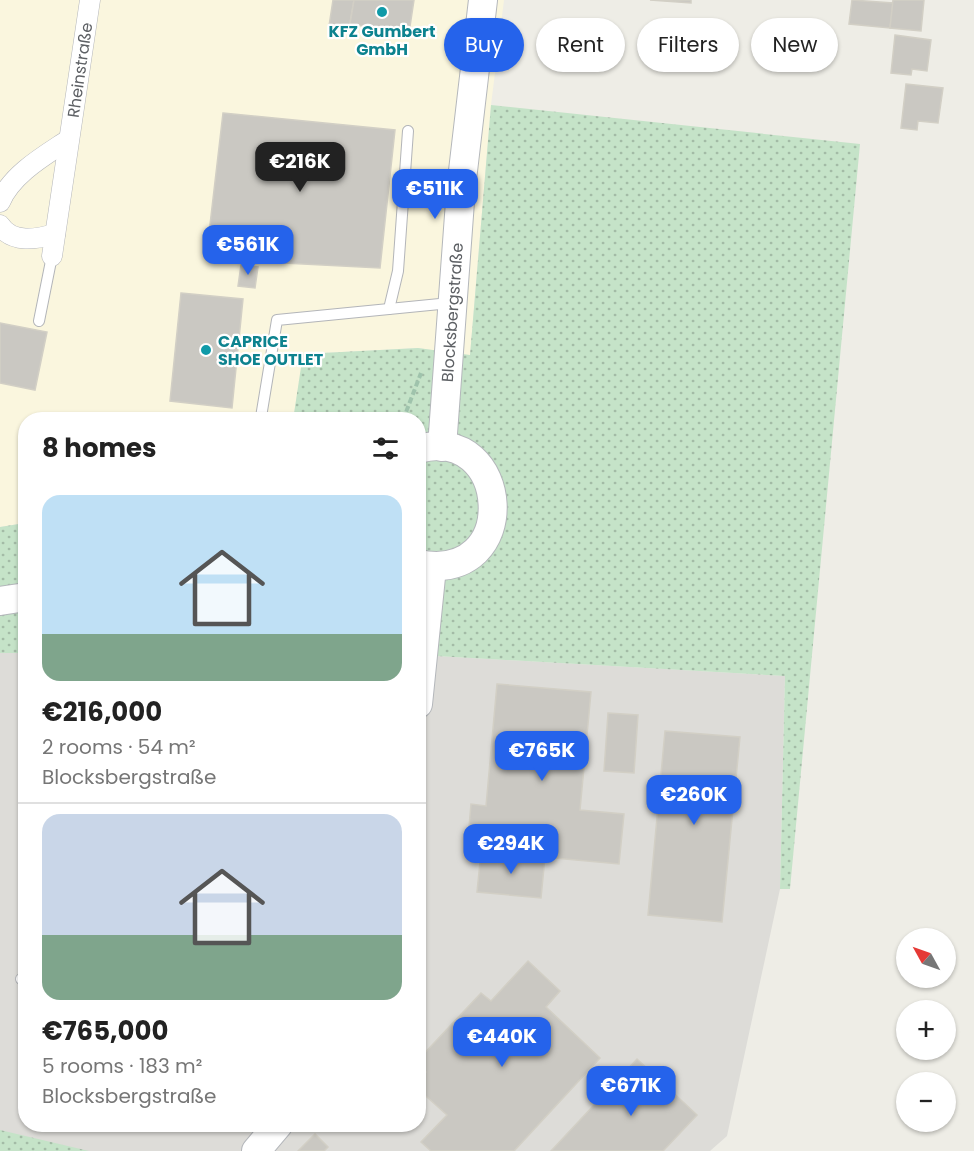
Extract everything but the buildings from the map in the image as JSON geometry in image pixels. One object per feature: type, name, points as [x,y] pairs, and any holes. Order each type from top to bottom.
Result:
[{"type":"main road","name":"Blocksbergstraße","points":[[430,448],[453,303],[461,188],[483,0]]},
{"type":"main road","points":[[426,566],[452,564],[471,555],[484,540],[493,522],[495,501],[489,481],[478,464],[461,453],[430,448]]},
{"type":"main road","points":[[0,601],[18,598]]},
{"type":"main road","points":[[256,1151],[272,1132]]},
{"type":"street","name":"Rheinstraße","points":[[52,256],[90,0]]},
{"type":"street","name":"Rheinstraße","points":[[0,202],[15,181],[34,163],[68,140]]},
{"type":"street","points":[[1,230],[25,239],[55,234]]},
{"type":"lane","points":[[389,309],[398,272],[408,132]]},
{"type":"lane","points":[[39,321],[52,256]]},
{"type":"lane","points":[[262,412],[277,320],[453,303]]},
{"type":"shaded area","points":[[0,0],[504,0],[502,18],[444,18],[444,72],[495,72],[470,356],[418,348],[304,354],[294,412],[18,412],[18,524],[0,527]]},
{"type":"shaded area","points":[[0,653],[18,653],[18,1132],[426,1132],[426,655],[785,676],[780,889],[727,1136],[710,1151],[0,1151]]},
{"type":"green space","points":[[491,105],[860,144],[790,889],[780,889],[785,676],[426,655],[426,412],[294,412],[303,354],[418,348],[470,355]]},
{"type":"green space","points":[[18,524],[18,653],[0,653],[0,527]]},
{"type":"green space","points":[[0,1130],[89,1151],[0,1151]]},
{"type":"place","name":"KFZ Gumbert GmbH","points":[[382,12]]},
{"type":"place","name":"CAPRICE SHOE OUTLET","points":[[206,350]]}]
